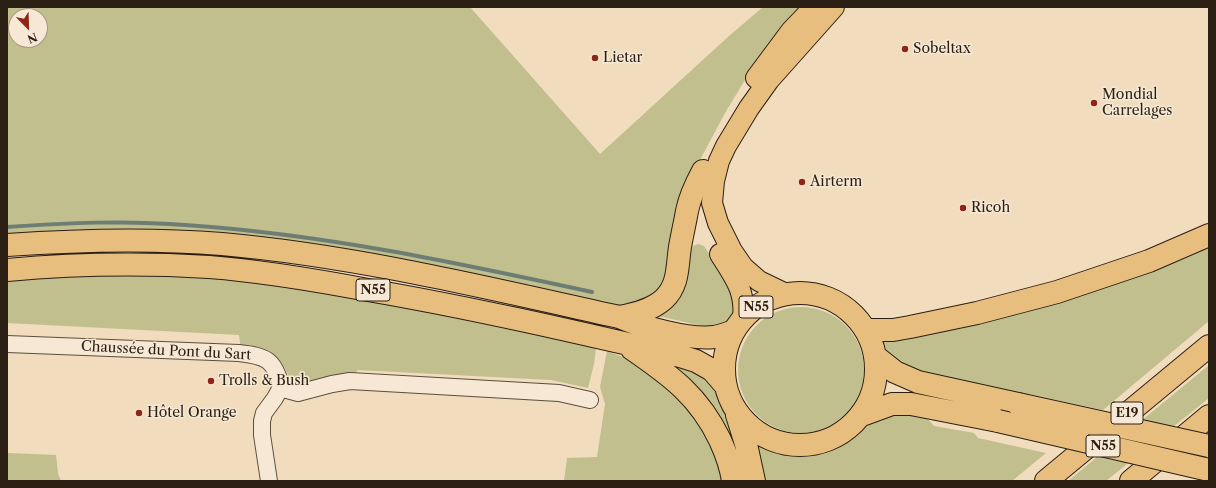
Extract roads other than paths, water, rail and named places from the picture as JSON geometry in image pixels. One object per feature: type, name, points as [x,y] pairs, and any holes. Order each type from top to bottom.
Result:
[{"type":"highway","points":[[619,317],[638,313],[650,308],[664,299],[673,287],[677,277],[680,248],[687,210],[693,190],[703,171]]},
{"type":"highway","points":[[866,330],[893,330],[910,327],[977,313],[1057,292],[1149,261],[1209,235]]},
{"type":"highway","name":"N55","points":[[7,245],[130,240],[220,244],[287,251],[438,277],[619,317],[636,324],[697,338],[715,337],[739,325]]},
{"type":"highway","name":"N55","points":[[7,270],[57,266],[132,264],[209,267],[286,275],[435,301],[680,356],[712,370],[725,385]]},
{"type":"highway","name":"N55","points":[[786,294],[812,294],[837,302],[858,319],[866,330],[876,357],[877,372],[875,388],[870,402],[862,415],[849,428],[833,438],[816,444],[797,446],[779,443],[762,436],[747,425],[736,410],[729,398],[725,385],[725,357],[728,343],[739,325],[755,308],[786,294]]},
{"type":"highway","points":[[623,342],[669,375],[701,408],[713,426],[723,446],[732,472],[733,481]]},
{"type":"highway","name":"E19","points":[[1046,481],[1209,346]]},
{"type":"highway","name":"N55","points":[[876,357],[895,372],[918,382],[1209,446]]},
{"type":"highway","name":"N55","points":[[862,415],[892,404],[911,404],[998,421],[1209,470]]},
{"type":"highway","points":[[736,410],[746,444],[754,481]]},
{"type":"highway","points":[[1131,481],[1209,416]]},
{"type":"main road","points":[[739,325],[744,310],[742,293],[711,238],[702,213],[703,171],[746,93],[767,62],[791,31],[829,7]]},
{"type":"main road","points":[[786,294],[759,281],[743,267],[732,251],[718,223],[712,203],[714,181],[719,161],[726,146],[749,108],[829,7]]},
{"type":"street","name":"Chaussée du Pont du Sart","points":[[7,344],[251,354],[264,358],[274,367],[281,387]]},
{"type":"street","points":[[269,481],[262,435],[262,421],[264,413],[281,387],[298,392],[350,381],[559,393],[590,400]]},
{"type":"waterway","points":[[7,227],[118,222],[163,223],[237,229],[288,235],[441,260],[592,292]]},
{"type":"place","name":"Sobeltax","points":[[905,49]]},
{"type":"place","name":"Lietar","points":[[595,58]]},
{"type":"place","name":"Mondial Carrelages","points":[[1094,103]]},
{"type":"place","name":"Airterm","points":[[802,182]]},
{"type":"place","name":"Ricoh","points":[[963,208]]},
{"type":"place","name":"Trolls & Bush","points":[[211,381]]},
{"type":"place","name":"Hôtel Orange","points":[[139,413]]}]
